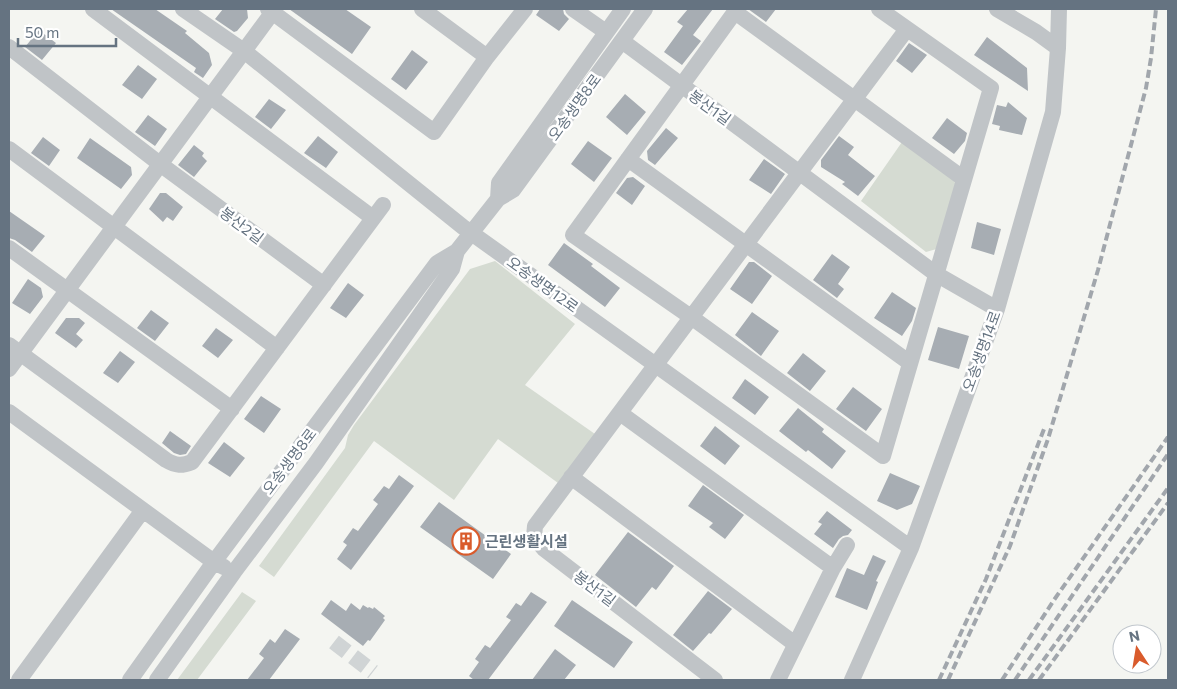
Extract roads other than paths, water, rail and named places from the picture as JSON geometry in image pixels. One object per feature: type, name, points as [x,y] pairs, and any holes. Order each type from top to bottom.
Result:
[{"type":"street","points":[[93,9],[373,218]]},
{"type":"street","name":"오송생명12로","points":[[183,9],[244,52],[471,233],[911,548]]},
{"type":"street","points":[[422,9],[487,57]]},
{"type":"street","points":[[9,369],[15,349],[67,290],[244,52],[272,10],[434,132],[487,57],[525,9]]},
{"type":"street","points":[[573,9],[606,32]]},
{"type":"street","name":"오송생명8로","points":[[498,199],[499,183],[623,9]]},
{"type":"street","name":"오송생명8로","points":[[130,680],[214,562],[438,263],[457,251],[498,199],[513,190],[644,9]]},
{"type":"street","points":[[879,9],[991,88],[883,456],[691,317],[572,235],[736,11],[964,179]]},
{"type":"street","points":[[997,9],[1036,32],[1058,48]]},
{"type":"street","name":"오송생명14로","points":[[852,680],[911,548],[997,309],[1053,112],[1059,9]]},
{"type":"street","name":"봉산1길","points":[[715,680],[544,549],[534,537],[535,526],[907,29]]},
{"type":"street","name":"봉산1길","points":[[622,41],[936,274],[997,309]]},
{"type":"street","name":"봉산2길","points":[[9,47],[160,164],[324,286]]},
{"type":"street","points":[[9,149],[277,348]]},
{"type":"street","points":[[628,159],[910,363]]},
{"type":"street","points":[[15,349],[175,465],[192,462],[383,205]]},
{"type":"street","points":[[9,248],[232,409]]},
{"type":"street","name":"오송생명8로","points":[[157,680],[234,572],[316,463],[452,269],[457,251]]},
{"type":"street","points":[[9,412],[214,562],[234,572]]},
{"type":"street","points":[[620,412],[833,568]]},
{"type":"street","points":[[571,478],[795,644]]},
{"type":"street","points":[[19,680],[143,510]]},
{"type":"street","points":[[778,680],[833,568],[847,545]]},
{"type":"tunnel","points":[[334,642],[373,672]]},
{"type":"railway","points":[[948,680],[1010,546],[1048,439],[1098,270],[1146,88],[1156,9]]},
{"type":"railway","points":[[939,680],[986,579],[1044,429]]},
{"type":"railway","points":[[1002,680],[1054,600],[1168,437]]},
{"type":"railway","points":[[1015,680],[1168,454]]},
{"type":"railway","points":[[1029,680],[1168,488]]},
{"type":"railway","points":[[1039,680],[1168,503]]},
{"type":"place","name":"근린생활시설","points":[[466,541]]}]
